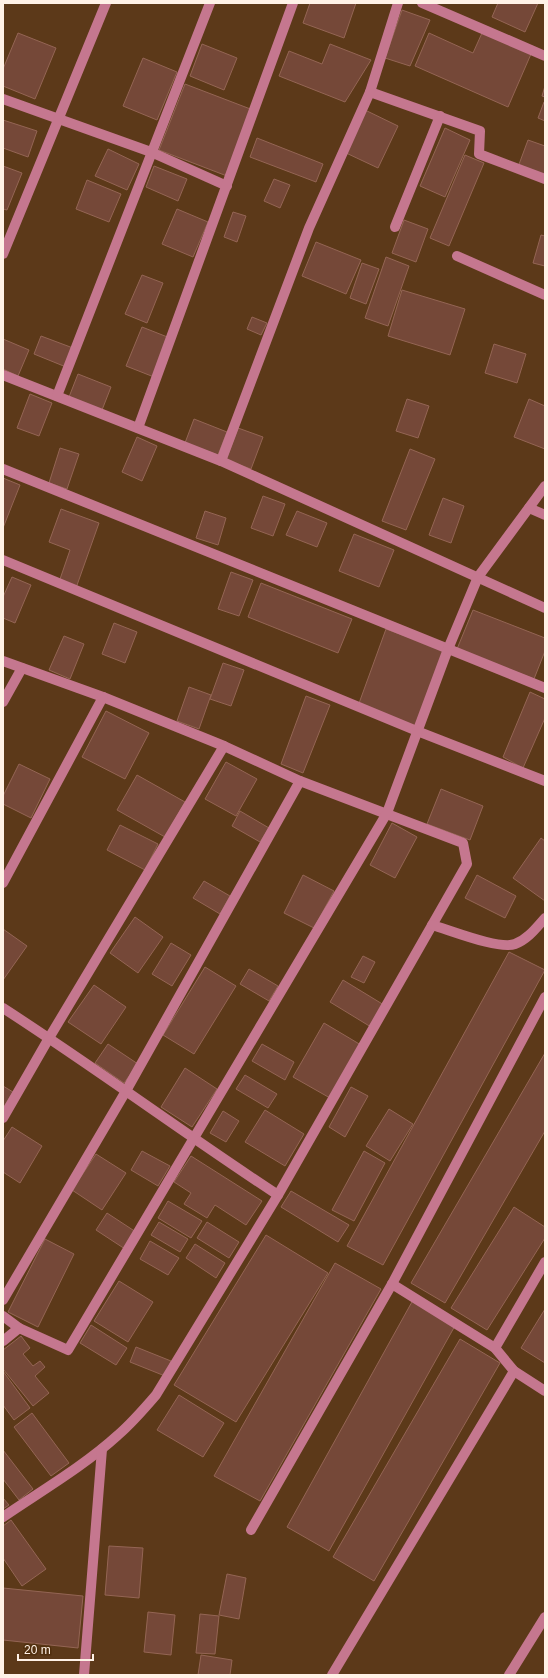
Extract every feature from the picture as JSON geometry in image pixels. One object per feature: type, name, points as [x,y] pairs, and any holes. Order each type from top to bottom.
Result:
[{"type":"street","points":[[3,254],[106,3]]},
{"type":"street","points":[[57,396],[210,3]]},
{"type":"street","points":[[138,428],[293,3]]},
{"type":"street","points":[[221,460],[309,228],[370,92],[398,3]]},
{"type":"street","points":[[422,3],[545,56]]},
{"type":"street","points":[[370,92],[480,131],[479,154],[545,179]]},
{"type":"street","points":[[3,99],[151,152],[227,186]]},
{"type":"street","points":[[395,227],[440,116]]},
{"type":"street","points":[[457,256],[545,295]]},
{"type":"street","points":[[3,375],[221,460],[545,608]]},
{"type":"street","points":[[3,469],[545,688]]},
{"type":"street","points":[[3,1316],[19,1328],[68,1350],[387,813],[448,649],[478,577],[545,486]]},
{"type":"street","points":[[529,508],[545,515]]},
{"type":"street","points":[[3,560],[417,731],[545,781]]},
{"type":"street","points":[[3,661],[103,697],[224,746],[300,781],[463,843],[467,864],[278,1195],[156,1395],[119,1435],[102,1449],[3,1517]]},
{"type":"street","points":[[3,702],[22,668]]},
{"type":"street","points":[[3,883],[103,697]]},
{"type":"street","points":[[3,1118],[49,1038],[224,746]]},
{"type":"street","points":[[3,1300],[126,1091],[300,781]]},
{"type":"street","points":[[432,925],[496,944],[513,945],[526,938],[545,918]]},
{"type":"street","points":[[250,1530],[392,1284],[545,997]]},
{"type":"street","points":[[3,1008],[126,1091],[193,1139],[278,1195]]},
{"type":"street","points":[[496,1348],[545,1262]]},
{"type":"street","points":[[392,1284],[496,1348],[514,1372],[545,1391]]},
{"type":"street","points":[[3,1341],[19,1328]]},
{"type":"street","points":[[332,1675],[514,1372]]},
{"type":"street","points":[[84,1675],[102,1449]]},
{"type":"street","points":[[509,1675],[545,1617]]},
{"type":"building","points":[[310,3],[356,3],[344,38],[303,23]]},
{"type":"building","points":[[498,3],[538,3],[525,32],[492,17]]},
{"type":"building","points":[[402,10],[430,20],[410,66],[385,58]]},
{"type":"building","points":[[18,33],[56,48],[35,99],[3,86],[3,69]]},
{"type":"building","points":[[429,33],[473,53],[482,33],[531,54],[508,107],[415,66]]},
{"type":"building","points":[[202,44],[237,58],[224,90],[190,76]]},
{"type":"building","points":[[330,44],[371,60],[345,102],[279,76],[289,51],[322,64]]},
{"type":"building","points":[[143,58],[177,72],[157,120],[123,106]]},
{"type":"building","points":[[185,84],[253,110],[227,176],[159,150]]},
{"type":"building","points":[[545,86],[545,97],[542,96]]},
{"type":"building","points":[[544,102],[545,103],[545,121],[538,118]]},
{"type":"building","points":[[365,110],[398,126],[378,168],[344,152]]},
{"type":"building","points":[[3,120],[37,131],[28,157],[3,148]]},
{"type":"building","points":[[445,128],[470,140],[445,197],[420,186]]},
{"type":"building","points":[[257,138],[323,164],[316,182],[250,157]]},
{"type":"building","points":[[528,140],[545,146],[545,177],[518,167]]},
{"type":"building","points":[[108,149],[139,164],[127,190],[95,176]]},
{"type":"building","points":[[465,155],[484,163],[449,246],[430,238]]},
{"type":"building","points":[[3,166],[22,173],[7,210],[3,209]]},
{"type":"building","points":[[154,166],[187,179],[178,201],[146,187]]},
{"type":"building","points":[[274,179],[290,185],[280,208],[264,201]]},
{"type":"building","points":[[87,180],[121,194],[109,222],[76,209]]},
{"type":"building","points":[[177,209],[208,222],[193,257],[162,244]]},
{"type":"building","points":[[233,212],[246,216],[237,242],[224,237]]},
{"type":"building","points":[[404,220],[428,229],[416,262],[392,253]]},
{"type":"building","points":[[541,235],[545,236],[545,266],[533,263]]},
{"type":"building","points":[[316,242],[361,260],[346,294],[302,276]]},
{"type":"building","points":[[386,257],[409,266],[388,326],[365,318]]},
{"type":"building","points":[[362,263],[379,269],[366,304],[350,298]]},
{"type":"building","points":[[142,275],[163,283],[147,323],[125,314]]},
{"type":"building","points":[[402,290],[465,309],[450,355],[388,336]]},
{"type":"building","points":[[252,317],[267,323],[261,335],[247,329]]},
{"type":"building","points":[[142,327],[170,338],[154,377],[126,366]]},
{"type":"building","points":[[41,336],[73,348],[66,367],[34,354]]},
{"type":"building","points":[[3,339],[29,350],[18,376],[3,369]]},
{"type":"building","points":[[494,344],[526,354],[517,383],[485,373]]},
{"type":"building","points":[[78,374],[111,387],[102,410],[69,397]]},
{"type":"building","points":[[30,394],[52,403],[39,436],[17,428]]},
{"type":"building","points":[[407,399],[429,406],[418,438],[396,431]]},
{"type":"building","points":[[529,399],[545,406],[545,449],[514,437]]},
{"type":"building","points":[[194,419],[227,432],[218,455],[185,443]]},
{"type":"building","points":[[238,428],[263,437],[251,469],[226,460]]},
{"type":"building","points":[[137,437],[157,446],[142,481],[122,472]]},
{"type":"building","points":[[60,448],[79,454],[67,489],[49,483]]},
{"type":"building","points":[[410,449],[435,459],[406,530],[382,521]]},
{"type":"building","points":[[3,478],[20,485],[3,528]]},
{"type":"building","points":[[263,496],[285,504],[273,536],[251,528]]},
{"type":"building","points":[[443,498],[464,506],[451,543],[429,535]]},
{"type":"building","points":[[61,509],[99,523],[76,588],[59,582],[70,550],[49,542]]},
{"type":"building","points":[[205,511],[226,518],[218,545],[196,538]]},
{"type":"building","points":[[297,511],[327,523],[317,547],[286,535]]},
{"type":"building","points":[[354,534],[394,550],[379,587],[339,571]]},
{"type":"building","points":[[231,572],[253,580],[239,616],[218,609]]},
{"type":"building","points":[[12,577],[31,585],[15,623],[3,618],[3,597]]},
{"type":"building","points":[[261,583],[352,619],[338,653],[248,617]]},
{"type":"building","points":[[473,610],[545,638],[545,651],[534,679],[457,649]]},
{"type":"building","points":[[114,623],[137,632],[125,663],[102,654]]},
{"type":"building","points":[[386,629],[444,650],[415,727],[358,706]]},
{"type":"building","points":[[64,636],[84,644],[70,679],[49,670]]},
{"type":"building","points":[[223,663],[244,670],[231,706],[210,699]]},
{"type":"building","points":[[189,687],[211,695],[199,729],[177,721]]},
{"type":"building","points":[[530,692],[545,699],[545,718],[523,768],[503,757]]},
{"type":"building","points":[[306,696],[330,705],[303,773],[281,764]]},
{"type":"building","points":[[106,711],[149,733],[125,779],[82,757]]},
{"type":"building","points":[[226,762],[257,779],[236,816],[205,799]]},
{"type":"building","points":[[19,764],[50,779],[31,818],[3,804],[3,796]]},
{"type":"building","points":[[137,775],[185,802],[165,837],[117,810]]},
{"type":"building","points":[[441,789],[483,806],[470,840],[427,824]]},
{"type":"building","points":[[240,811],[269,828],[260,842],[232,826]]},
{"type":"building","points":[[392,823],[417,837],[395,878],[370,865]]},
{"type":"building","points":[[120,825],[158,844],[145,870],[107,850]]},
{"type":"building","points":[[541,838],[545,841],[545,901],[513,878]]},
{"type":"building","points":[[303,875],[334,891],[314,928],[284,913]]},
{"type":"building","points":[[477,875],[516,896],[505,918],[465,898]]},
{"type":"building","points":[[204,881],[230,896],[220,914],[193,898]]},
{"type":"building","points":[[135,917],[163,937],[138,973],[110,953]]},
{"type":"building","points":[[3,929],[27,946],[3,980]]},
{"type":"building","points":[[171,943],[191,955],[172,986],[152,974]]},
{"type":"building","points":[[509,952],[545,970],[383,1265],[347,1246]]},
{"type":"building","points":[[363,956],[375,962],[364,983],[351,977]]},
{"type":"building","points":[[205,967],[236,986],[194,1054],[163,1035]]},
{"type":"building","points":[[249,969],[278,986],[269,1001],[240,984]]},
{"type":"building","points":[[343,980],[384,1005],[371,1027],[330,1002]]},
{"type":"building","points":[[94,985],[126,1007],[101,1044],[68,1022]]},
{"type":"building","points":[[324,1023],[361,1045],[330,1098],[293,1077]]},
{"type":"building","points":[[108,1044],[138,1064],[124,1083],[95,1063]]},
{"type":"building","points":[[262,1044],[294,1062],[285,1080],[252,1061]]},
{"type":"building","points":[[545,1053],[545,1131],[445,1303],[411,1283]]},
{"type":"building","points":[[185,1068],[217,1089],[192,1127],[161,1107]]},
{"type":"building","points":[[245,1075],[277,1094],[268,1108],[236,1089]]},
{"type":"building","points":[[3,1086],[13,1092],[3,1108]]},
{"type":"building","points":[[351,1087],[368,1096],[345,1137],[329,1127]]},
{"type":"building","points":[[389,1109],[413,1124],[390,1161],[366,1146]]},
{"type":"building","points":[[265,1110],[304,1134],[285,1166],[245,1142]]},
{"type":"building","points":[[223,1111],[239,1121],[226,1142],[210,1133]]},
{"type":"building","points":[[12,1127],[42,1146],[20,1183],[3,1172],[3,1141]]},
{"type":"building","points":[[142,1151],[170,1166],[158,1186],[131,1170]]},
{"type":"building","points":[[364,1151],[385,1163],[354,1221],[332,1210]]},
{"type":"building","points":[[96,1154],[126,1173],[102,1210],[72,1190]]},
{"type":"building","points":[[191,1156],[262,1201],[246,1225],[215,1205],[207,1218],[184,1204],[191,1193],[174,1182]]},
{"type":"building","points":[[291,1191],[349,1225],[338,1242],[281,1207]]},
{"type":"building","points":[[168,1201],[202,1221],[191,1238],[158,1218]]},
{"type":"building","points":[[514,1207],[545,1227],[545,1238],[487,1330],[451,1308]]},
{"type":"building","points":[[107,1213],[136,1232],[125,1249],[96,1230]]},
{"type":"building","points":[[159,1222],[188,1239],[180,1252],[151,1235]]},
{"type":"building","points":[[207,1222],[239,1242],[229,1258],[197,1238]]},
{"type":"building","points":[[266,1235],[328,1273],[236,1422],[174,1385]]},
{"type":"building","points":[[45,1239],[74,1254],[38,1327],[8,1312]]},
{"type":"building","points":[[150,1241],[179,1258],[168,1275],[140,1259]]},
{"type":"building","points":[[195,1244],[225,1263],[216,1278],[186,1258]]},
{"type":"building","points":[[335,1263],[381,1289],[260,1501],[214,1476]]},
{"type":"building","points":[[119,1281],[153,1302],[128,1342],[94,1321]]},
{"type":"building","points":[[413,1300],[456,1324],[329,1551],[287,1527]]},
{"type":"building","points":[[545,1309],[545,1363],[521,1348]]},
{"type":"building","points":[[91,1325],[127,1348],[116,1365],[80,1343]]},
{"type":"building","points":[[21,1336],[30,1348],[23,1354],[33,1366],[40,1361],[45,1367],[35,1376],[49,1393],[33,1406],[3,1369],[3,1350]]},
{"type":"building","points":[[460,1339],[500,1363],[374,1581],[333,1557]]},
{"type":"building","points":[[136,1347],[171,1361],[165,1376],[130,1362]]},
{"type":"building","points":[[3,1371],[30,1408],[14,1420],[3,1405]]},
{"type":"building","points":[[179,1395],[224,1423],[203,1457],[157,1430]]},
{"type":"building","points":[[32,1413],[69,1463],[51,1476],[14,1427]]},
{"type":"building","points":[[3,1450],[33,1489],[19,1500],[3,1479]]},
{"type":"building","points":[[3,1498],[9,1505],[3,1509]]},
{"type":"building","points":[[11,1520],[46,1569],[22,1586],[3,1558],[3,1526]]},
{"type":"building","points":[[109,1546],[143,1548],[139,1598],[105,1595]]},
{"type":"building","points":[[227,1574],[246,1578],[239,1619],[219,1615]]},
{"type":"building","points":[[3,1588],[83,1596],[78,1648],[3,1640]]},
{"type":"building","points":[[148,1612],[175,1615],[171,1655],[144,1652]]},
{"type":"building","points":[[200,1614],[219,1616],[215,1654],[196,1653]]},
{"type":"building","points":[[201,1655],[232,1660],[230,1675],[198,1675]]}]
